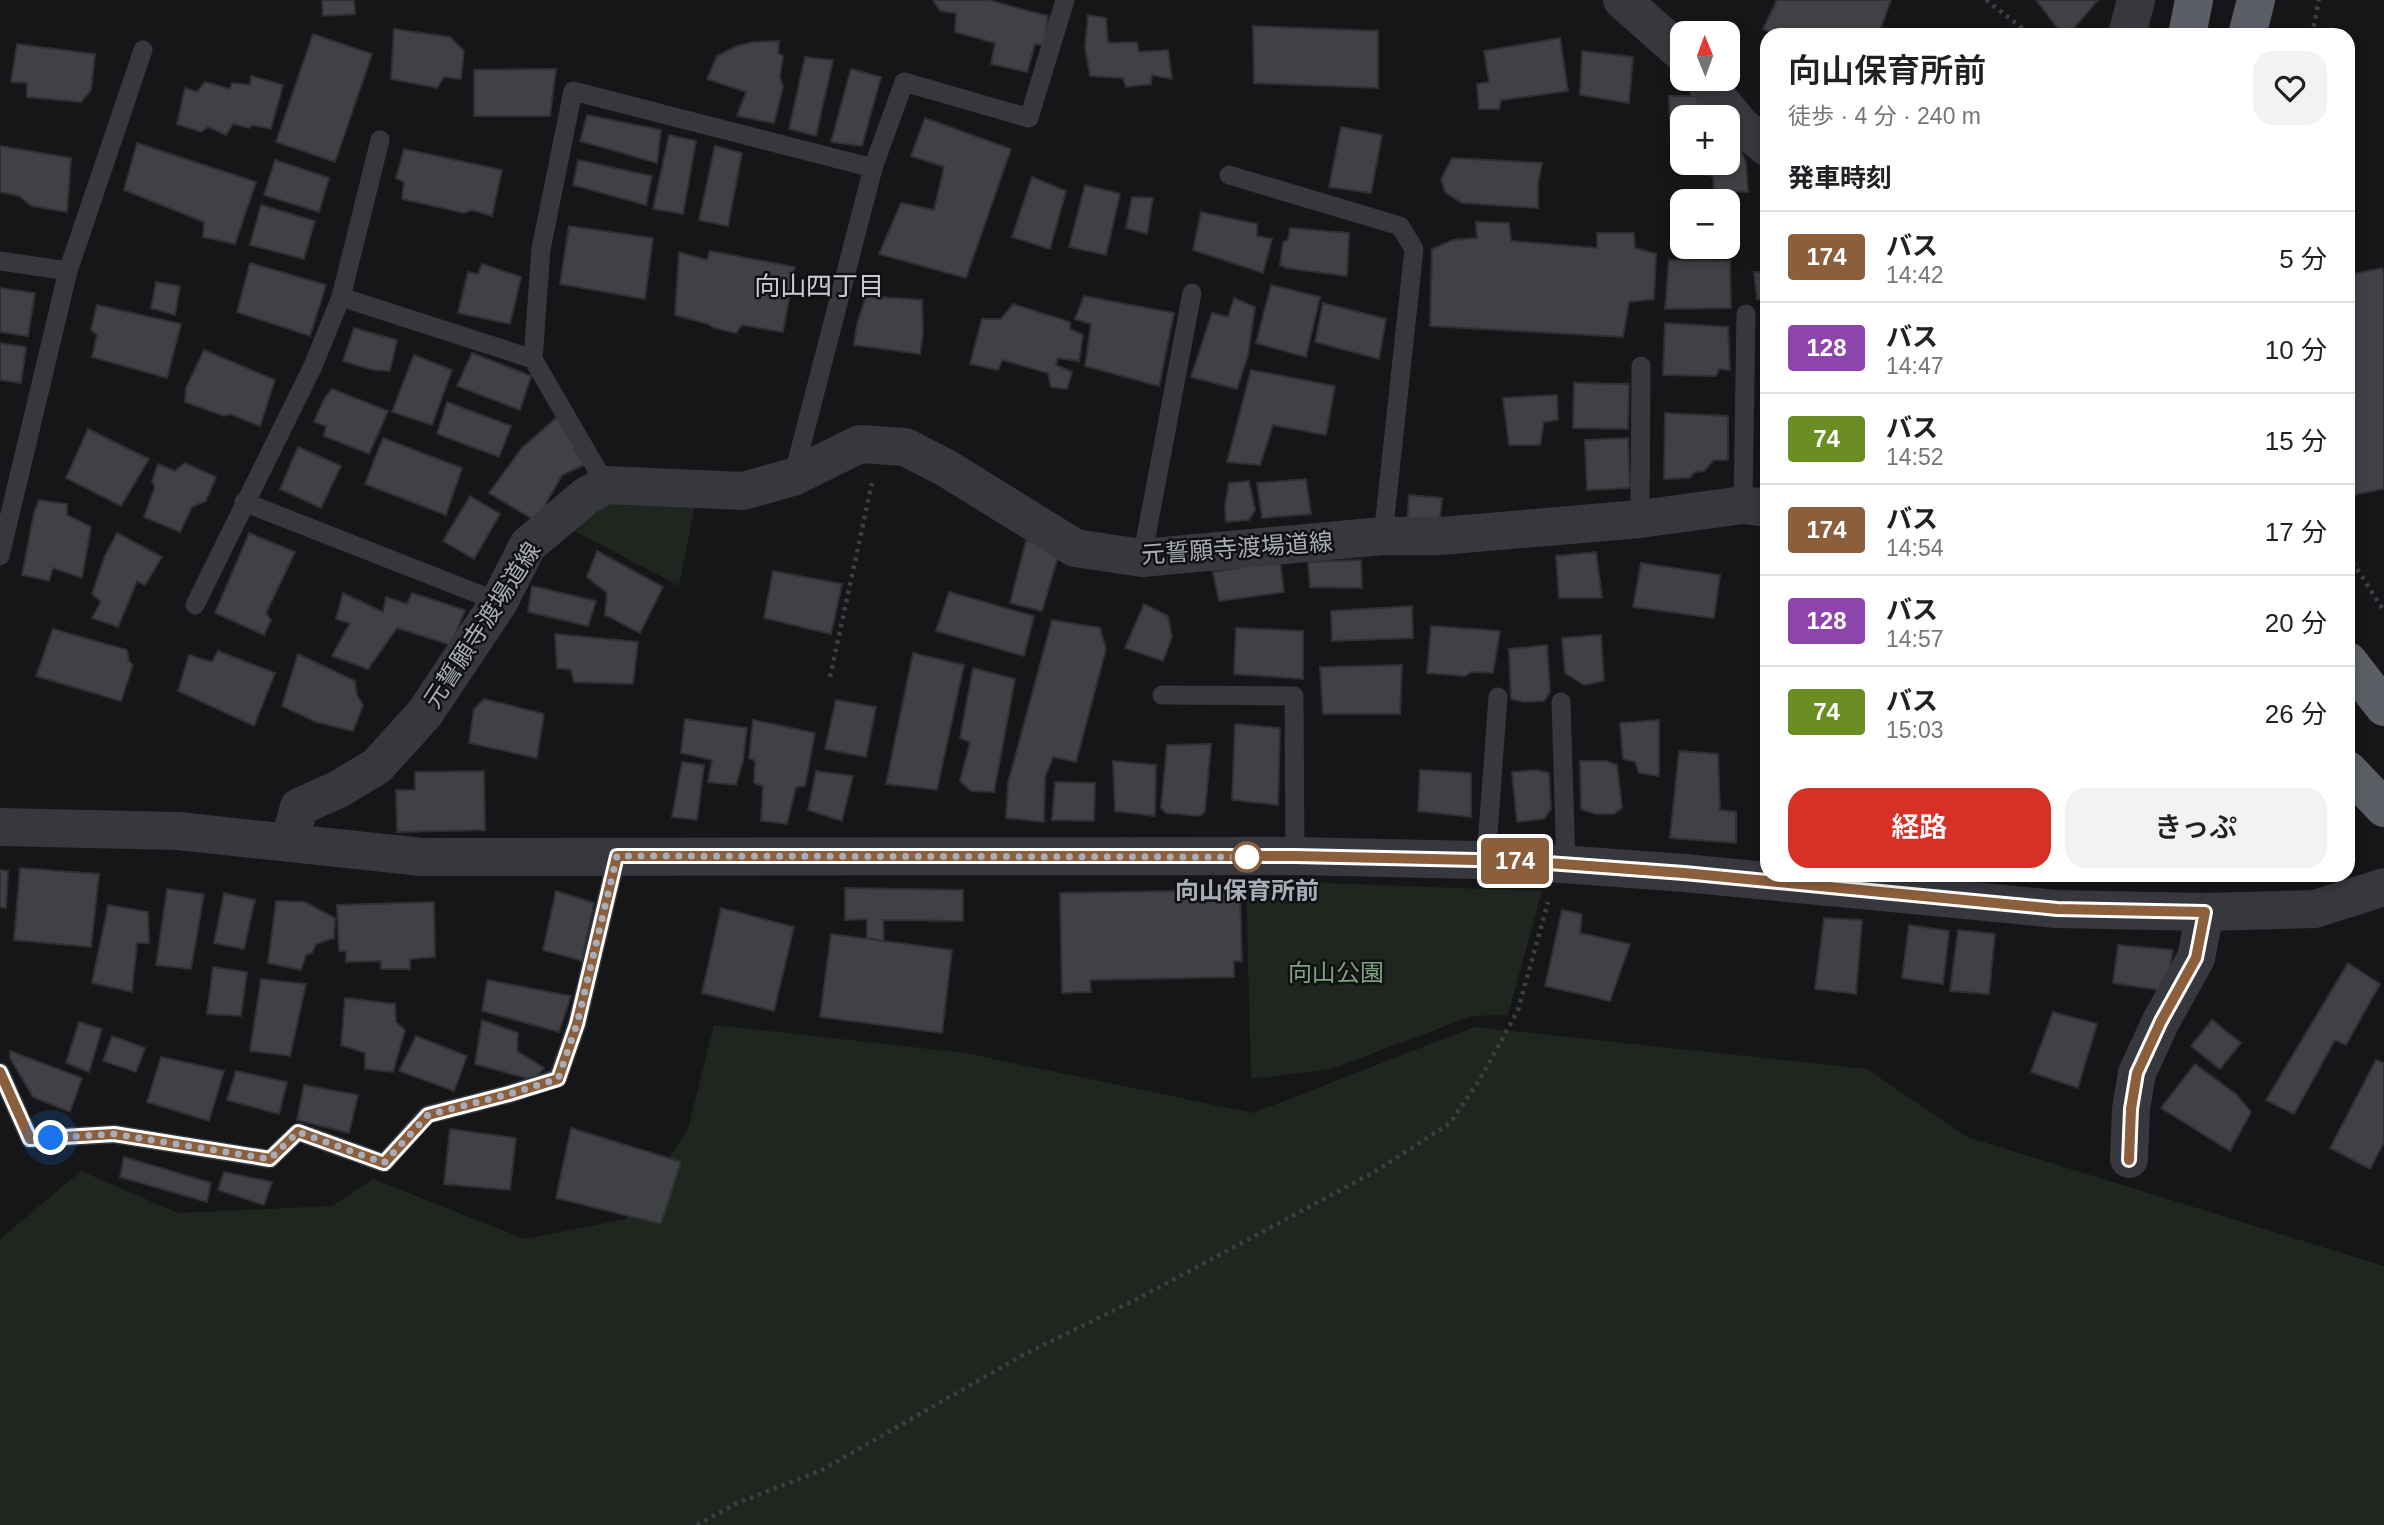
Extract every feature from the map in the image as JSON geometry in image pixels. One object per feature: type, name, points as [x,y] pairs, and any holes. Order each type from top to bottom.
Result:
[{"type":"highway","points":[[2188,28],[2194,0]]},
{"type":"highway","points":[[2249,28],[2256,0]]},
{"type":"highway","points":[[2355,670],[2384,707]]},
{"type":"highway","points":[[2355,777],[2384,808]]},
{"type":"street","points":[[1622,0],[1670,42]]},
{"type":"street","points":[[2129,28],[2136,0]]},
{"type":"street","points":[[1713,91],[1740,125],[1760,141]]},
{"type":"street","name":"元誓願寺渡場道線","points":[[289,843],[299,807],[339,789],[377,766],[425,713],[499,602],[528,545],[586,496],[606,485],[743,491],[793,477],[860,444],[905,447],[946,468],[1075,548],[1142,558],[1383,536],[1441,536],[1755,507]]},
{"type":"street","points":[[0,827],[178,831],[422,857],[1295,856],[1486,860],[1760,880]]},
{"type":"street","points":[[1777,882],[2057,909],[2205,912],[2315,909],[2384,887]]},
{"type":"street","points":[[2129,1160],[2131,1109],[2137,1073],[2161,1021],[2196,958],[2205,912]]},
{"type":"lane","points":[[793,477],[873,168],[904,82],[1029,118],[1065,0]]},
{"type":"lane","points":[[0,556],[68,271],[143,50]]},
{"type":"lane","points":[[606,485],[533,359],[541,249],[573,91],[873,168]]},
{"type":"lane","points":[[195,605],[313,366],[341,297],[380,140]]},
{"type":"lane","points":[[1228,175],[1401,226],[1414,249],[1383,536]]},
{"type":"lane","points":[[0,261],[68,271]]},
{"type":"lane","points":[[1142,558],[1192,292]]},
{"type":"lane","points":[[341,297],[533,359]]},
{"type":"lane","points":[[1745,314],[1755,507]]},
{"type":"lane","points":[[1640,519],[1641,366]]},
{"type":"lane","points":[[244,502],[499,602]]},
{"type":"lane","points":[[1162,695],[1294,695],[1295,856]]},
{"type":"lane","points":[[1486,860],[1498,697]]},
{"type":"lane","points":[[1560,702],[1566,865]]},
{"type":"lane","points":[[0,1072],[30,1139],[114,1134],[270,1159],[298,1132],[384,1163],[428,1115],[558,1079],[577,1024],[617,856]]},
{"type":"path","points":[[1986,0],[2022,28]]},
{"type":"path","points":[[2313,28],[2319,0]]},
{"type":"path","points":[[830,677],[880,446]]},
{"type":"path","points":[[2355,566],[2384,611]]},
{"type":"path","points":[[697,1525],[735,1504],[822,1470],[1023,1355],[1137,1299],[1377,1171],[1450,1123],[1480,1079],[1518,1010],[1548,901]]},
{"type":"green space","points":[[620,501],[695,506],[679,586],[567,527],[588,510]]},
{"type":"green space","name":"向山公園","points":[[1246,880],[1542,891],[1508,1015],[1472,1016],[1331,1069],[1251,1079]]},
{"type":"green space","points":[[714,1025],[965,1053],[1253,1113],[1474,1027],[1867,1069],[1967,1137],[2384,1266],[2384,1525],[0,1525],[0,1239],[81,1171],[178,1213],[332,1206],[373,1179],[525,1239],[626,1219],[688,1130]]},
{"type":"building","points":[[322,0],[354,0],[355,14],[323,16]]},
{"type":"building","points":[[933,0],[988,0],[1048,16],[1044,45],[1035,44],[1027,72],[991,64],[995,43],[955,32],[956,13],[940,11]]},
{"type":"building","points":[[1777,0],[1891,0],[1881,28],[1763,28]]},
{"type":"building","points":[[2036,0],[2098,0],[2074,28],[2058,28]]},
{"type":"building","points":[[1088,15],[1106,18],[1108,43],[1137,42],[1139,52],[1168,50],[1172,79],[1152,75],[1151,84],[1126,87],[1123,78],[1090,76],[1085,47]]},
{"type":"building","points":[[1253,26],[1378,31],[1378,88],[1254,83]]},
{"type":"building","points":[[394,29],[450,37],[464,51],[461,79],[444,77],[437,88],[391,79]]},
{"type":"building","points":[[313,34],[372,54],[335,162],[276,142]]},
{"type":"building","points":[[1560,38],[1568,91],[1501,100],[1499,109],[1479,109],[1477,84],[1489,82],[1484,51]]},
{"type":"building","points":[[779,41],[778,53],[783,56],[780,76],[783,87],[774,123],[737,116],[746,92],[707,79],[717,56],[753,42]]},
{"type":"building","points":[[17,44],[95,54],[91,90],[81,102],[27,97],[27,83],[11,82]]},
{"type":"building","points":[[1582,51],[1633,57],[1629,103],[1580,95]]},
{"type":"building","points":[[805,57],[833,60],[816,136],[789,129]]},
{"type":"building","points":[[556,69],[550,116],[474,116],[474,70]]},
{"type":"building","points":[[851,69],[881,77],[862,146],[831,142]]},
{"type":"building","points":[[251,76],[283,85],[271,129],[233,124],[226,135],[208,127],[201,132],[177,124],[185,88],[197,92],[205,82],[230,89],[232,83],[250,85]]},
{"type":"building","points":[[1669,96],[1708,96],[1712,105],[1670,105],[1670,119]]},
{"type":"building","points":[[587,115],[661,130],[657,163],[580,141]]},
{"type":"building","points":[[925,118],[1011,149],[966,278],[879,254],[901,203],[934,210],[944,167],[911,156]]},
{"type":"building","points":[[1341,127],[1382,135],[1371,193],[1329,187]]},
{"type":"building","points":[[669,135],[696,141],[683,214],[653,209]]},
{"type":"building","points":[[137,143],[256,182],[235,244],[203,237],[204,222],[124,190]]},
{"type":"building","points":[[0,146],[71,158],[67,212],[32,206],[19,196],[0,192]]},
{"type":"building","points":[[715,146],[742,153],[728,226],[699,220]]},
{"type":"building","points":[[1740,148],[1746,162],[1748,192],[1740,192],[1740,189],[1714,189],[1713,176],[1706,175],[1740,175]]},
{"type":"building","points":[[404,149],[502,170],[492,216],[472,210],[464,213],[402,199],[404,182],[396,178]]},
{"type":"building","points":[[1452,158],[1542,163],[1538,184],[1538,208],[1462,203],[1445,192],[1441,179]]},
{"type":"building","points":[[275,160],[329,178],[319,212],[264,195]]},
{"type":"building","points":[[578,160],[652,176],[646,205],[573,185]]},
{"type":"building","points":[[1032,177],[1066,191],[1050,249],[1012,237]]},
{"type":"building","points":[[1085,185],[1120,194],[1106,255],[1069,247]]},
{"type":"building","points":[[1132,197],[1153,198],[1147,234],[1126,228]]},
{"type":"building","points":[[261,205],[315,221],[304,259],[250,245]]},
{"type":"building","points":[[1201,212],[1257,224],[1257,236],[1272,239],[1263,273],[1193,250]]},
{"type":"building","points":[[1476,222],[1509,223],[1511,241],[1597,248],[1597,233],[1634,233],[1635,248],[1656,254],[1654,299],[1629,302],[1623,337],[1430,326],[1432,249],[1453,240],[1477,238]]},
{"type":"building","points":[[569,226],[653,238],[645,299],[560,284]]},
{"type":"building","points":[[1290,228],[1349,233],[1347,276],[1280,265],[1283,242],[1288,240]]},
{"type":"building","points":[[710,251],[795,267],[783,332],[742,325],[736,333],[675,315],[679,252],[707,260]]},
{"type":"building","points":[[1669,260],[1730,261],[1731,308],[1665,309]]},
{"type":"building","points":[[250,263],[326,285],[310,336],[237,312]]},
{"type":"building","points":[[482,264],[521,277],[510,324],[458,313],[468,272],[478,274]]},
{"type":"building","points":[[2382,268],[2384,273],[2384,486],[2383,489],[2355,495],[2355,274]]},
{"type":"building","points":[[1754,272],[1760,272],[1760,299],[1757,299]]},
{"type":"building","points":[[156,282],[180,286],[175,315],[151,308]]},
{"type":"building","points":[[1271,285],[1320,297],[1306,357],[1256,343]]},
{"type":"building","points":[[0,288],[35,293],[28,336],[0,332]]},
{"type":"building","points":[[866,296],[922,300],[923,333],[920,354],[854,345]]},
{"type":"building","points":[[1084,296],[1174,313],[1159,386],[1085,366],[1091,324],[1075,319]]},
{"type":"building","points":[[1234,298],[1255,307],[1248,355],[1237,389],[1191,377],[1212,313],[1228,317]]},
{"type":"building","points":[[1323,303],[1386,319],[1379,359],[1315,342]]},
{"type":"building","points":[[1013,304],[1070,322],[1070,329],[1083,335],[1079,361],[1058,358],[1056,365],[1072,372],[1067,389],[1051,387],[1048,373],[1002,360],[998,370],[970,364],[982,319],[1001,319]]},
{"type":"building","points":[[97,305],[181,324],[167,378],[92,357],[97,335],[91,330]]},
{"type":"building","points":[[1665,323],[1728,327],[1730,370],[1719,369],[1716,376],[1663,375]]},
{"type":"building","points":[[354,328],[397,340],[390,371],[373,370],[343,361]]},
{"type":"building","points":[[0,343],[26,347],[21,383],[0,380]]},
{"type":"building","points":[[204,350],[275,380],[260,426],[230,414],[224,416],[185,402],[186,388]]},
{"type":"building","points":[[472,353],[531,376],[520,410],[457,386]]},
{"type":"building","points":[[414,355],[452,370],[432,425],[392,412]]},
{"type":"building","points":[[1251,370],[1335,386],[1326,435],[1273,425],[1260,465],[1227,462]]},
{"type":"building","points":[[1574,383],[1629,384],[1628,429],[1573,428]]},
{"type":"building","points":[[332,389],[388,411],[369,454],[324,436],[326,426],[314,422],[324,399]]},
{"type":"building","points":[[1557,395],[1558,420],[1544,422],[1540,445],[1509,445],[1503,398]]},
{"type":"building","points":[[447,402],[511,426],[499,457],[437,434]]},
{"type":"building","points":[[1665,413],[1728,416],[1728,460],[1714,460],[1704,471],[1695,472],[1689,478],[1664,479]]},
{"type":"building","points":[[558,416],[584,465],[562,475],[536,521],[489,493],[522,448]]},
{"type":"building","points":[[88,429],[149,459],[121,506],[66,478]]},
{"type":"building","points":[[383,438],[462,468],[446,515],[365,484]]},
{"type":"building","points":[[1628,438],[1630,488],[1587,490],[1585,440]]},
{"type":"building","points":[[298,447],[341,466],[321,508],[280,489]]},
{"type":"building","points":[[185,463],[216,477],[206,501],[192,507],[180,532],[144,517],[155,487],[152,481],[158,464],[175,471]]},
{"type":"building","points":[[1306,479],[1311,514],[1262,518],[1257,483]]},
{"type":"building","points":[[1249,481],[1255,510],[1249,520],[1226,522],[1225,505],[1229,483]]},
{"type":"building","points":[[1409,495],[1442,498],[1439,527],[1407,525]]},
{"type":"building","points":[[470,496],[500,514],[474,559],[443,541]]},
{"type":"building","points":[[39,500],[67,504],[67,515],[91,527],[82,578],[53,568],[49,581],[22,575]]},
{"type":"building","points":[[117,533],[162,557],[145,585],[137,581],[118,627],[92,618],[101,602],[92,594],[105,556]]},
{"type":"building","points":[[249,533],[295,552],[266,613],[271,620],[264,635],[215,613]]},
{"type":"building","points":[[1027,537],[1060,550],[1042,611],[1010,603]]},
{"type":"building","points":[[597,551],[663,587],[640,633],[605,615],[607,593],[587,577]]},
{"type":"building","points":[[1596,552],[1602,598],[1559,598],[1556,556]]},
{"type":"building","points":[[1361,560],[1362,588],[1310,587],[1308,562]]},
{"type":"building","points":[[1280,561],[1284,592],[1219,601],[1213,572]]},
{"type":"building","points":[[1641,563],[1720,575],[1714,618],[1633,607]]},
{"type":"building","points":[[773,571],[842,584],[831,634],[764,618]]},
{"type":"building","points":[[532,586],[596,601],[588,626],[528,612]]},
{"type":"building","points":[[949,592],[1034,616],[1024,656],[936,631]]},
{"type":"building","points":[[343,593],[383,612],[386,597],[407,604],[412,593],[465,610],[451,645],[397,628],[368,669],[332,656],[350,623],[336,619]]},
{"type":"building","points":[[1144,604],[1168,616],[1172,637],[1163,661],[1125,648]]},
{"type":"building","points":[[1412,606],[1413,638],[1332,641],[1331,611]]},
{"type":"building","points":[[1052,620],[1100,628],[1106,649],[1076,762],[1053,757],[1045,777],[1044,822],[1006,818],[1008,783]]},
{"type":"building","points":[[1431,626],[1500,631],[1493,673],[1471,672],[1465,676],[1427,673]]},
{"type":"building","points":[[1236,628],[1303,631],[1303,679],[1234,674]]},
{"type":"building","points":[[53,629],[127,650],[129,661],[133,665],[121,701],[36,676]]},
{"type":"building","points":[[555,634],[638,642],[633,684],[574,682],[571,670],[557,668]]},
{"type":"building","points":[[1601,635],[1604,681],[1584,685],[1565,673],[1562,638]]},
{"type":"building","points":[[1547,645],[1550,692],[1544,701],[1524,702],[1511,699],[1509,649]]},
{"type":"building","points":[[218,651],[275,673],[254,726],[178,691],[189,655],[212,662]]},
{"type":"building","points":[[913,653],[964,665],[937,790],[886,784]]},
{"type":"building","points":[[298,654],[355,681],[357,695],[363,705],[353,731],[316,722],[282,706]]},
{"type":"building","points":[[1402,665],[1400,714],[1323,714],[1320,667]]},
{"type":"building","points":[[973,668],[1015,679],[994,792],[971,791],[960,781],[970,742],[960,738]]},
{"type":"building","points":[[484,699],[544,714],[537,758],[469,743],[474,709]]},
{"type":"building","points":[[836,700],[876,707],[866,757],[825,749]]},
{"type":"building","points":[[685,719],[747,728],[743,761],[736,785],[708,782],[712,760],[681,753]]},
{"type":"building","points":[[753,720],[815,733],[805,786],[796,787],[787,824],[761,821],[763,786],[754,783],[755,761],[749,758]]},
{"type":"building","points":[[1659,720],[1659,776],[1639,773],[1635,762],[1623,759],[1620,723]]},
{"type":"building","points":[[1235,724],[1280,728],[1278,805],[1232,800]]},
{"type":"building","points":[[1211,744],[1205,811],[1200,816],[1166,813],[1161,808],[1167,745]]},
{"type":"building","points":[[1679,751],[1718,754],[1720,810],[1736,812],[1736,843],[1670,838]]},
{"type":"building","points":[[1113,761],[1156,765],[1155,816],[1115,811]]},
{"type":"building","points":[[1580,761],[1606,761],[1617,765],[1622,808],[1614,814],[1595,814],[1581,809]]},
{"type":"building","points":[[682,762],[704,765],[697,820],[672,817]]},
{"type":"building","points":[[1420,770],[1471,773],[1471,817],[1418,811]]},
{"type":"building","points":[[1537,770],[1549,773],[1551,809],[1544,819],[1517,822],[1512,772]]},
{"type":"building","points":[[484,771],[485,830],[397,832],[396,790],[415,790],[415,772]]},
{"type":"building","points":[[816,771],[853,776],[842,821],[808,810]]},
{"type":"building","points":[[1055,782],[1095,783],[1094,821],[1052,820]]},
{"type":"building","points":[[20,868],[99,874],[91,947],[14,940]]},
{"type":"building","points":[[0,870],[8,871],[6,908],[0,907]]},
{"type":"building","points":[[845,888],[963,890],[963,921],[883,920],[884,941],[867,938],[867,919],[845,920]]},
{"type":"building","points":[[167,889],[204,894],[191,969],[156,965]]},
{"type":"building","points":[[1240,890],[1242,961],[1234,961],[1234,977],[1090,980],[1091,992],[1062,993],[1060,893]]},
{"type":"building","points":[[556,891],[594,903],[582,961],[543,950]]},
{"type":"building","points":[[224,893],[255,900],[244,949],[214,943]]},
{"type":"building","points":[[276,901],[305,902],[335,918],[334,938],[316,944],[312,953],[306,955],[301,970],[268,963]]},
{"type":"building","points":[[434,902],[435,957],[410,959],[410,969],[381,969],[381,961],[346,962],[346,951],[339,951],[337,905]]},
{"type":"building","points":[[108,905],[148,912],[149,943],[137,943],[132,992],[92,983]]},
{"type":"building","points":[[721,908],[794,927],[774,1011],[702,993]]},
{"type":"building","points":[[1562,910],[1582,914],[1580,933],[1630,944],[1610,1001],[1545,986]]},
{"type":"building","points":[[1824,918],[1862,920],[1856,994],[1815,989]]},
{"type":"building","points":[[1909,925],[1949,931],[1943,984],[1902,978]]},
{"type":"building","points":[[1958,930],[1995,934],[1989,994],[1950,991]]},
{"type":"building","points":[[831,934],[952,950],[942,1033],[820,1017]]},
{"type":"building","points":[[2118,945],[2173,950],[2166,991],[2113,983]]},
{"type":"building","points":[[2348,963],[2380,984],[2346,1045],[2335,1040],[2294,1114],[2266,1100]]},
{"type":"building","points":[[213,967],[247,972],[241,1016],[207,1014]]},
{"type":"building","points":[[261,979],[306,984],[290,1056],[250,1051]]},
{"type":"building","points":[[487,980],[571,996],[559,1032],[482,1011]]},
{"type":"building","points":[[345,998],[395,1004],[396,1022],[405,1030],[393,1072],[365,1069],[365,1053],[341,1045]]},
{"type":"building","points":[[2053,1012],[2097,1024],[2078,1088],[2031,1072]]},
{"type":"building","points":[[482,1020],[518,1033],[517,1051],[544,1068],[533,1080],[475,1064]]},
{"type":"building","points":[[2212,1020],[2241,1043],[2220,1069],[2191,1046]]},
{"type":"building","points":[[79,1022],[102,1029],[89,1072],[66,1063]]},
{"type":"building","points":[[112,1036],[145,1048],[136,1072],[103,1061]]},
{"type":"building","points":[[416,1036],[467,1056],[454,1091],[399,1071]]},
{"type":"building","points":[[10,1051],[82,1078],[70,1112],[33,1097],[10,1058]]},
{"type":"building","points":[[161,1057],[224,1071],[209,1121],[147,1102]]},
{"type":"building","points":[[2376,1060],[2384,1063],[2384,1142],[2370,1169],[2330,1148]]},
{"type":"building","points":[[2195,1064],[2237,1095],[2251,1112],[2230,1151],[2161,1108]]},
{"type":"building","points":[[236,1071],[287,1082],[279,1114],[227,1100]]},
{"type":"building","points":[[304,1085],[358,1095],[349,1133],[297,1120]]},
{"type":"building","points":[[571,1128],[681,1162],[661,1224],[556,1198]]},
{"type":"building","points":[[450,1129],[516,1138],[510,1190],[444,1184]]},
{"type":"building","points":[[124,1157],[211,1183],[207,1202],[120,1177]]},
{"type":"building","points":[[224,1172],[272,1182],[264,1205],[218,1190]]},
{"type":"bus line","name":"174","points":[[0,1072],[30,1139],[114,1134],[270,1159],[298,1132],[384,1163],[428,1115],[558,1079],[577,1024],[617,856],[1423,858],[1521,861],[1760,880]]},
{"type":"bus line","name":"174","points":[[1777,882],[2057,909],[2205,912],[2196,958],[2161,1021],[2137,1073],[2131,1109],[2129,1160]]},
{"type":"place","name":"向山保育所前","points":[[1247,857]]},
{"type":"district","name":"向山四丁目","points":[[819,286]]},
{"type":"route","points":[[51,1138],[114,1134],[270,1159],[298,1132],[384,1163],[428,1115],[558,1079],[577,1024],[617,856],[1247,857]]}]
